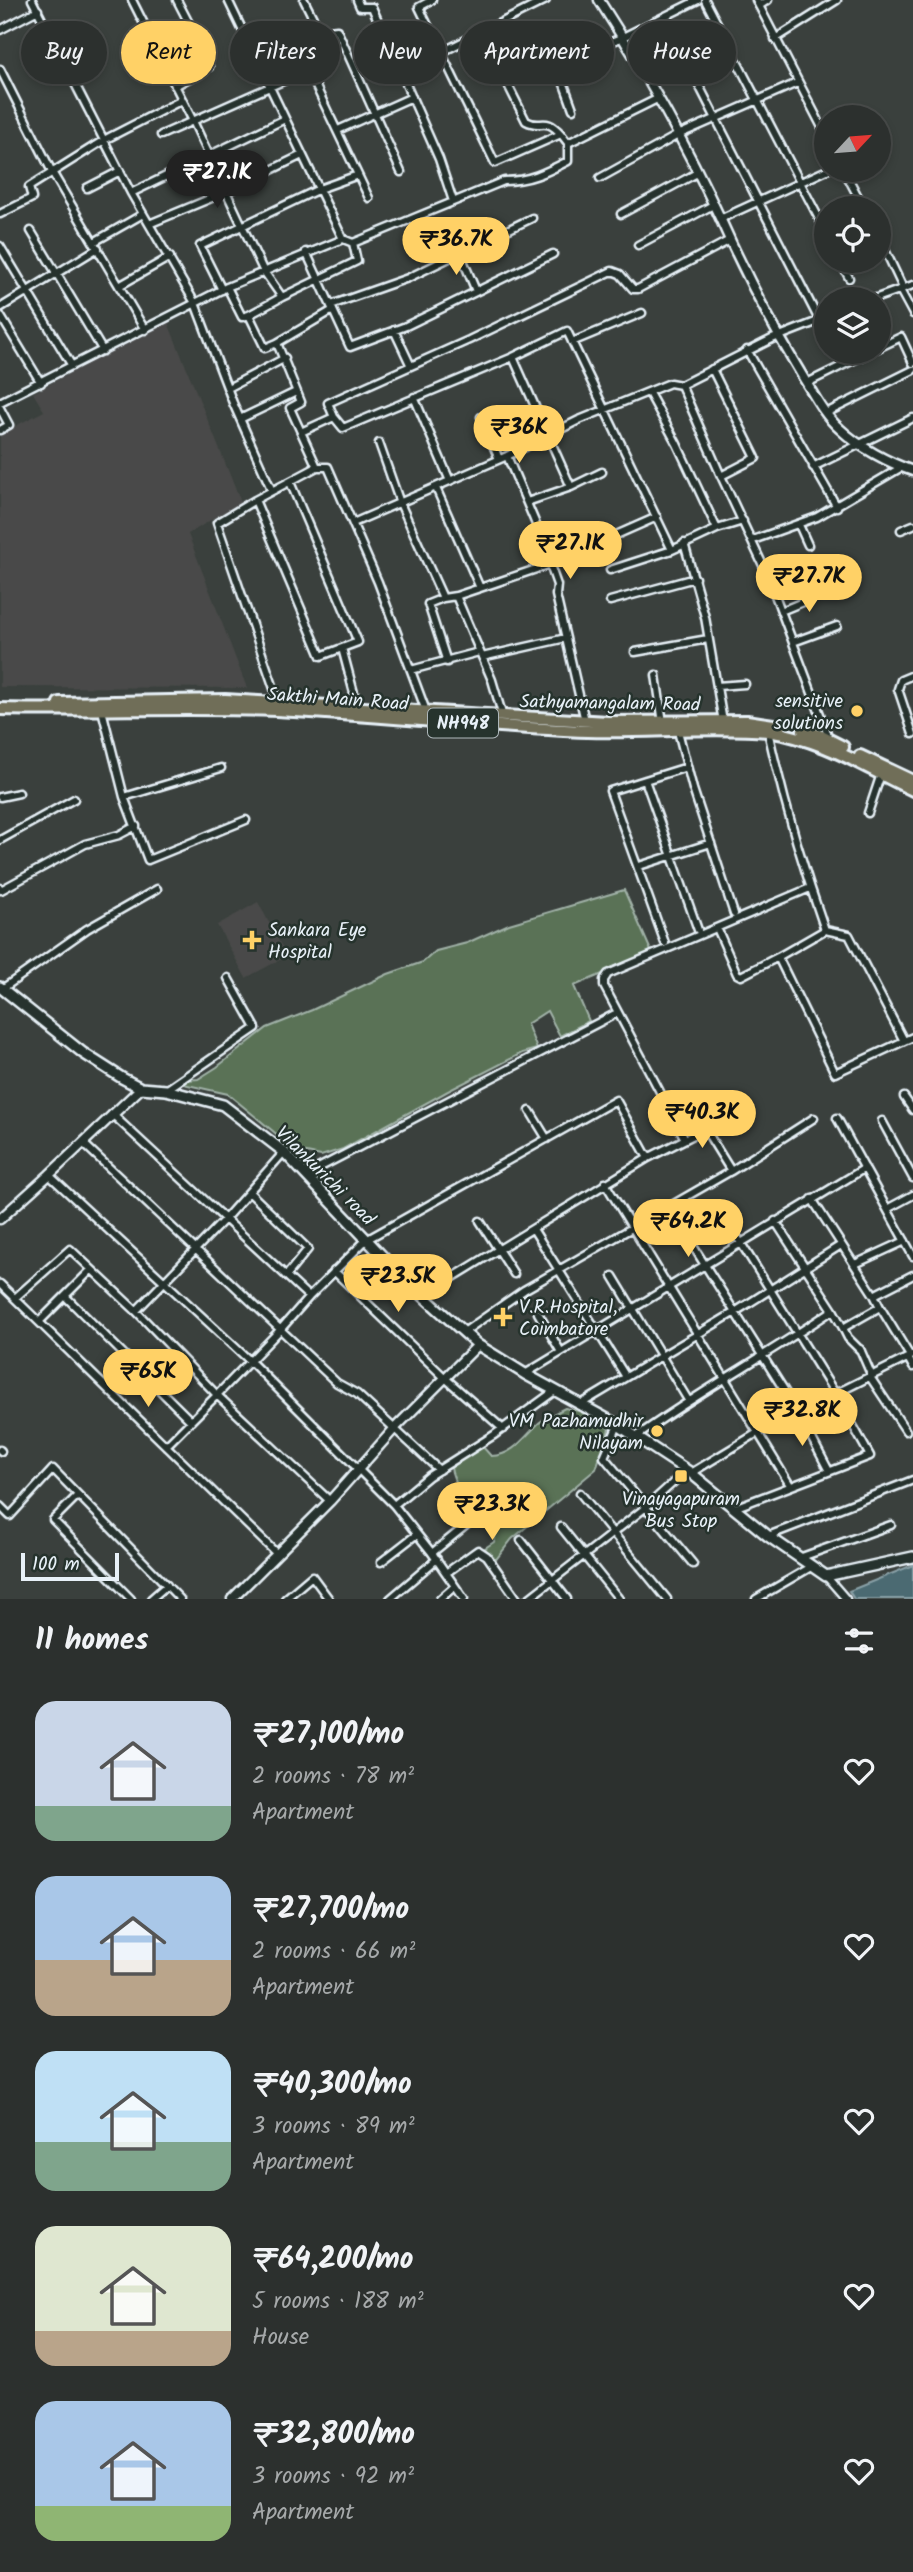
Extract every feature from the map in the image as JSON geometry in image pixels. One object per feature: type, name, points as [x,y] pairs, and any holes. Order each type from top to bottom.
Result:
[{"type":"highway","name":"Sathyamangalam Road","points":[[0,702],[225,700],[585,721],[597,726],[767,723],[799,729],[829,739],[913,781]]},
{"type":"highway","name":"Sakthi Main Road","points":[[0,709],[216,708],[678,731],[768,730],[815,741],[913,790]]},
{"type":"main road","name":"Vilankurichi road","points":[[1,988],[83,1053],[141,1088],[166,1090],[223,1105],[284,1152],[403,1278],[478,1345],[618,1425],[688,1472],[797,1558],[826,1576]]},
{"type":"main road","points":[[826,1576],[913,1557]]},
{"type":"street","points":[[32,0],[131,193],[195,303],[240,419],[272,491]]},
{"type":"street","points":[[132,0],[183,100],[263,270],[282,297]]},
{"type":"street","points":[[175,86],[209,67],[208,60],[177,0]]},
{"type":"street","points":[[228,0],[343,239]]},
{"type":"street","points":[[304,0],[320,32],[337,30],[401,173]]},
{"type":"street","points":[[357,0],[360,7],[372,7],[439,159],[453,201]]},
{"type":"street","points":[[426,21],[419,7],[432,0]]},
{"type":"street","points":[[505,21],[546,0]]},
{"type":"street","points":[[599,0],[659,98],[720,219],[728,241],[779,338],[826,413],[840,429],[860,443],[913,471]]},
{"type":"street","points":[[675,0],[681,8]]},
{"type":"street","points":[[614,40],[698,0]]},
{"type":"street","points":[[705,0],[814,209]]},
{"type":"street","points":[[768,0],[757,3],[814,113]]},
{"type":"street","points":[[775,39],[837,0]]},
{"type":"street","points":[[0,30],[38,10]]},
{"type":"street","points":[[664,17],[814,304]]},
{"type":"street","points":[[446,60],[495,163],[561,134]]},
{"type":"street","points":[[0,69],[52,172],[145,330]]},
{"type":"street","points":[[161,135],[308,69],[369,198]]},
{"type":"street","points":[[600,178],[678,135],[797,83]]},
{"type":"street","points":[[0,402],[263,270],[343,239],[353,243],[504,181],[524,181],[568,161],[568,144],[561,134],[553,125],[528,124],[508,84]]},
{"type":"street","points":[[564,84],[573,109]]},
{"type":"street","points":[[338,130],[412,97]]},
{"type":"street","points":[[568,144],[659,98]]},
{"type":"street","points":[[0,214],[32,198],[29,187],[52,172],[104,140],[183,100]]},
{"type":"street","points":[[131,193],[285,119]]},
{"type":"street","points":[[149,224],[226,192],[302,155]]},
{"type":"street","points":[[87,188],[120,171]]},
{"type":"street","points":[[621,214],[697,173]]},
{"type":"street","points":[[353,243],[356,261],[242,317],[200,246],[319,190],[358,175]]},
{"type":"street","points":[[720,219],[814,176]]},
{"type":"street","points":[[638,245],[713,205]]},
{"type":"street","points":[[0,308],[56,274],[143,214]]},
{"type":"street","points":[[249,315],[265,348],[332,308],[408,278],[532,218]]},
{"type":"street","points":[[31,231],[103,351]]},
{"type":"street","points":[[672,550],[567,331],[513,358],[343,428],[328,403],[410,364],[469,340],[612,271],[620,274],[633,289],[638,289],[728,241]]},
{"type":"street","points":[[0,246],[72,366]]},
{"type":"street","points":[[306,252],[350,347],[394,330],[553,254]]},
{"type":"street","points":[[460,253],[476,290]]},
{"type":"street","points":[[119,286],[170,257]]},
{"type":"street","points":[[891,266],[913,313]]},
{"type":"street","points":[[846,273],[849,278]]},
{"type":"street","points":[[891,293],[913,285]]},
{"type":"street","points":[[572,342],[642,313]]},
{"type":"street","points":[[0,314],[41,383]]},
{"type":"street","points":[[353,523],[507,456],[579,420],[670,383],[681,385],[747,350],[814,323]]},
{"type":"street","points":[[394,330],[410,364]]},
{"type":"street","points":[[891,342],[901,337],[913,363]]},
{"type":"street","points":[[276,343],[285,358],[300,402],[290,408],[317,467]]},
{"type":"street","points":[[747,350],[837,507]]},
{"type":"street","points":[[228,388],[285,358]]},
{"type":"street","points":[[513,358],[571,487]]},
{"type":"street","points":[[807,383],[846,364]]},
{"type":"street","points":[[712,369],[756,458],[721,476]]},
{"type":"street","points":[[826,413],[913,370]]},
{"type":"street","points":[[681,385],[753,540],[829,739]]},
{"type":"street","points":[[240,419],[296,392]]},
{"type":"street","points":[[649,393],[717,529]]},
{"type":"street","points":[[414,397],[450,481]]},
{"type":"street","points":[[0,408],[9,425],[0,430]]},
{"type":"street","points":[[301,432],[334,417]]},
{"type":"street","points":[[481,417],[499,459]]},
{"type":"street","points":[[813,467],[913,418]]},
{"type":"street","points":[[379,443],[400,503],[443,598]]},
{"type":"street","points":[[507,456],[557,584],[556,595],[585,721]]},
{"type":"street","points":[[279,703],[217,523],[317,467],[328,467],[353,523],[426,712]]},
{"type":"street","points":[[753,540],[793,524],[799,526],[837,507],[902,467]]},
{"type":"street","points":[[527,502],[571,487],[602,472]]},
{"type":"street","points":[[255,500],[321,656],[358,642],[290,482]]},
{"type":"street","points":[[436,488],[480,588]]},
{"type":"street","points":[[447,662],[428,604],[548,565],[657,517]]},
{"type":"street","points":[[610,570],[672,550],[717,529],[743,521]]},
{"type":"street","points":[[901,530],[913,525]]},
{"type":"street","points":[[799,526],[807,545]]},
{"type":"street","points":[[684,543],[709,639],[723,722]]},
{"type":"street","points":[[610,601],[695,578]]},
{"type":"street","points":[[781,611],[827,592]]},
{"type":"street","points":[[456,596],[503,717]]},
{"type":"street","points":[[793,642],[837,626]]},
{"type":"street","points":[[411,670],[566,639]]},
{"type":"street","points":[[635,652],[709,639]]},
{"type":"street","points":[[342,648],[358,708]]},
{"type":"street","points":[[656,675],[663,723]]},
{"type":"street","points":[[913,675],[901,680],[898,689],[910,715],[913,733]]},
{"type":"street","points":[[717,687],[745,684]]},
{"type":"street","points":[[102,710],[124,797],[148,860],[246,820]]},
{"type":"street","points":[[768,730],[783,797],[825,930]]},
{"type":"street","points":[[678,731],[734,914]]},
{"type":"street","points":[[665,943],[610,791],[687,767]]},
{"type":"street","points":[[124,797],[221,768]]},
{"type":"street","points":[[867,813],[881,774]]},
{"type":"street","points":[[645,780],[698,930]]},
{"type":"street","points":[[0,797],[19,793]]},
{"type":"street","points":[[0,840],[74,799]]},
{"type":"street","points":[[0,888],[1,890],[85,844],[118,835],[136,826]]},
{"type":"street","points":[[639,866],[711,843]]},
{"type":"street","points":[[685,1139],[617,1013],[604,986],[604,980],[608,974],[810,888]]},
{"type":"street","points":[[1,988],[87,929],[157,889]]},
{"type":"street","points":[[717,928],[737,974],[741,976],[825,930],[849,935],[904,1041]]},
{"type":"street","points":[[778,957],[835,1073],[913,1037]]},
{"type":"street","points":[[166,1090],[256,1028],[228,978]]},
{"type":"street","points":[[304,1176],[617,1013]]},
{"type":"street","points":[[0,1219],[141,1088]]},
{"type":"street","points":[[904,1097],[913,1110]]},
{"type":"street","points":[[166,1446],[366,1240],[616,1100],[648,1158]]},
{"type":"street","points":[[530,1111],[547,1139]]},
{"type":"street","points":[[112,1114],[309,1297]]},
{"type":"street","points":[[464,1332],[524,1290],[730,1171],[814,1118]]},
{"type":"street","points":[[837,1118],[913,1256]]},
{"type":"street","points":[[882,1121],[913,1178]]},
{"type":"street","points":[[424,1298],[605,1183],[705,1129],[730,1171]]},
{"type":"street","points":[[83,1143],[337,1383],[357,1394],[439,1470]]},
{"type":"street","points":[[136,1311],[224,1220],[284,1152]]},
{"type":"street","points":[[525,1374],[865,1168]]},
{"type":"street","points":[[49,1175],[250,1362],[394,1505],[464,1599]]},
{"type":"street","points":[[605,1183],[790,1485]]},
{"type":"street","points":[[249,1192],[308,1249],[286,1276]]},
{"type":"street","points":[[887,1209],[913,1195]]},
{"type":"street","points":[[812,1199],[874,1295],[910,1356],[913,1367]]},
{"type":"street","points":[[719,1208],[836,1395],[870,1456],[734,1508]]},
{"type":"street","points":[[480,1221],[514,1274]]},
{"type":"street","points":[[775,1221],[806,1266],[848,1338],[860,1349],[872,1376],[906,1431]]},
{"type":"street","points":[[533,1229],[626,1377]]},
{"type":"street","points":[[686,1235],[798,1412],[829,1471]]},
{"type":"street","points":[[855,1264],[905,1241]]},
{"type":"street","points":[[581,1404],[841,1245]]},
{"type":"street","points":[[15,1298],[70,1249],[136,1311],[217,1395],[330,1502]]},
{"type":"street","points":[[39,1322],[91,1270]]},
{"type":"street","points":[[334,1271],[444,1377],[503,1429]]},
{"type":"street","points":[[874,1295],[913,1275]]},
{"type":"street","points":[[613,1276],[688,1400]]},
{"type":"street","points":[[0,1284],[277,1554]]},
{"type":"street","points":[[66,1297],[191,1421]]},
{"type":"street","points":[[843,1328],[880,1307]]},
{"type":"street","points":[[636,1437],[688,1400],[797,1335],[833,1310]]},
{"type":"street","points":[[538,1313],[561,1352]]},
{"type":"street","points":[[232,1599],[330,1502],[394,1428],[478,1345]]},
{"type":"street","points":[[528,1599],[688,1472],[759,1432],[910,1356]]},
{"type":"street","points":[[394,1505],[439,1470],[503,1429],[555,1390]]},
{"type":"street","points":[[618,1425],[604,1457],[693,1564]]},
{"type":"street","points":[[0,1506],[10,1516],[53,1469],[180,1599]]},
{"type":"street","points":[[768,1536],[913,1480]]},
{"type":"street","points":[[580,1493],[667,1599]]},
{"type":"street","points":[[78,1495],[53,1520],[131,1599]]},
{"type":"street","points":[[390,1599],[475,1518]]},
{"type":"street","points":[[797,1558],[891,1525]]},
{"type":"street","points":[[561,1527],[619,1599]]},
{"type":"street","points":[[381,1562],[416,1534]]},
{"type":"street","points":[[521,1540],[567,1599]]},
{"type":"street","points":[[446,1573],[478,1550],[486,1556],[517,1599]]},
{"type":"street","points":[[756,1599],[811,1567]]},
{"type":"street","points":[[285,1599],[312,1576],[328,1599]]},
{"type":"street","points":[[826,1576],[846,1599]]},
{"type":"street","points":[[150,1599],[167,1584]]},
{"type":"street","points":[[440,1599],[455,1586]]},
{"type":"street","points":[[769,1592],[776,1599]]},
{"type":"shaded area","points":[[167,320],[241,502],[188,534],[247,688],[0,687],[0,434],[44,411],[33,393]]},
{"type":"shaded area","name":"Sankara Eye Hospital","points":[[258,902],[287,956],[246,978],[217,925]]},
{"type":"green space","points":[[624,890],[652,953],[574,986],[589,1021],[560,1036],[547,1011],[527,1024],[537,1049],[522,1053],[448,1091],[343,1149],[321,1156],[297,1151],[228,1094],[183,1084],[187,1080],[198,1079],[217,1067],[267,1028],[388,974],[423,962],[436,951],[467,943],[509,924]]},
{"type":"green space","points":[[565,1408],[594,1417],[609,1429],[596,1469],[512,1539],[494,1562],[485,1548],[494,1542],[497,1528],[468,1501],[457,1484],[451,1467],[483,1447],[491,1456],[506,1453],[540,1422]]},
{"type":"water","points":[[913,1565],[913,1599],[854,1599],[849,1591]]},
{"type":"place","name":"sensitive solutions","points":[[857,711]]},
{"type":"place","name":"Sankara Eye Hospital","points":[[252,940]]},
{"type":"place","name":"V.R.Hospital, Coimbatore","points":[[503,1317]]},
{"type":"place","name":"VM Pazhamudhir Nilayam","points":[[657,1431]]},
{"type":"place","name":"Vinayagapuram Bus Stop","points":[[681,1476]]}]
